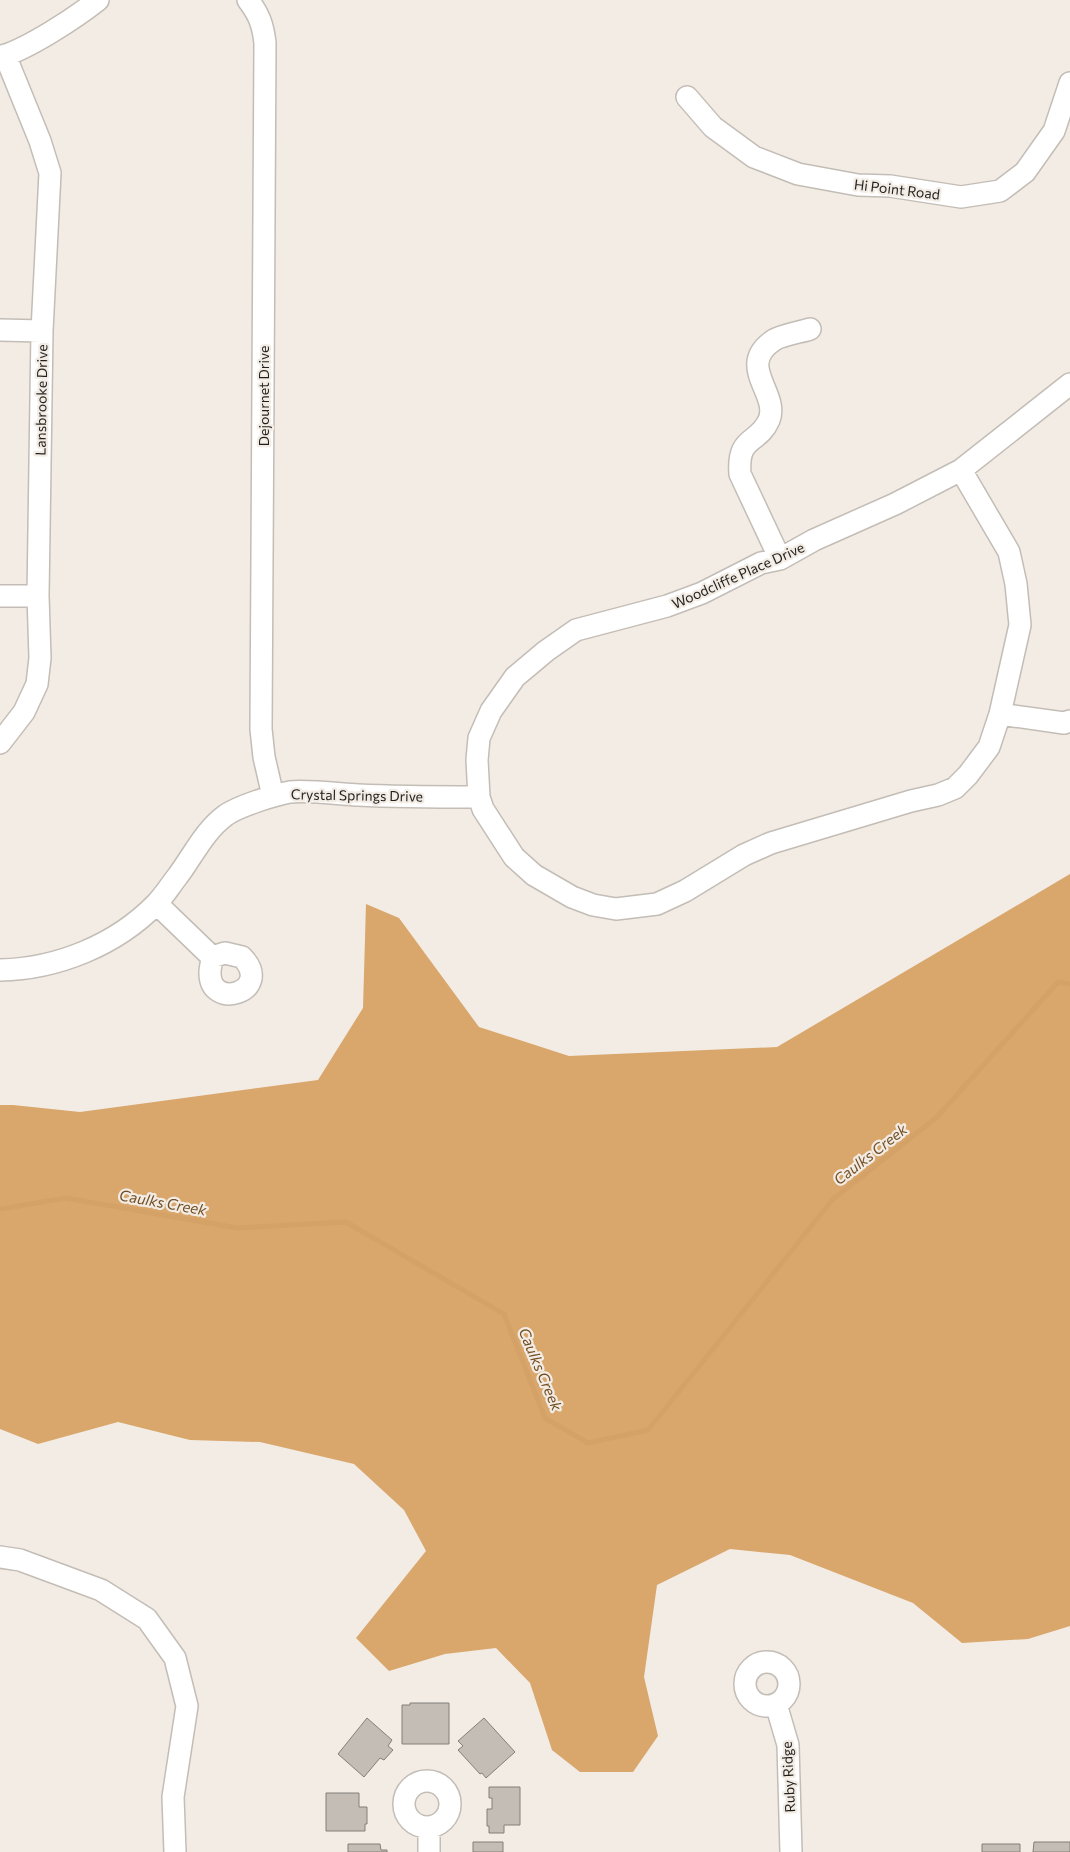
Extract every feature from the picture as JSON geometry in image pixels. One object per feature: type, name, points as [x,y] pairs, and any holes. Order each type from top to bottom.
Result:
[{"type":"street","points":[[2,56],[27,45],[73,18],[98,0]]},
{"type":"street","name":"Dejournet Drive","points":[[248,0],[257,12],[263,26],[265,43],[261,729],[264,757],[273,796]]},
{"type":"street","name":"Lansbrooke Drive","points":[[0,743],[24,712],[37,684],[40,658],[38,596],[42,331],[50,173],[40,141],[2,56]]},
{"type":"street","name":"Hi Point Road","points":[[687,97],[713,127],[754,157],[798,174],[858,185],[890,186],[962,197],[1000,191],[1024,172],[1054,131],[1070,83]]},
{"type":"street","points":[[780,559],[740,474],[739,461],[743,447],[769,420],[772,405],[758,372],[760,354],[774,340],[810,329]]},
{"type":"street","points":[[0,330],[42,331]]},
{"type":"street","name":"Woodcliffe Place Drive","points":[[961,470],[1009,552],[1016,584],[1020,625],[1000,714],[989,747],[968,775],[955,788],[938,795],[911,801],[771,843],[744,855],[685,891],[657,904],[616,909],[593,905],[572,897],[534,875],[514,857],[483,809],[479,797],[477,760],[480,738],[491,711],[514,677],[576,630],[667,606],[702,593],[761,563],[780,559],[814,540],[895,504],[961,470],[1070,384]]},
{"type":"street","points":[[0,596],[38,596]]},
{"type":"street","points":[[1000,714],[1064,723],[1070,721]]},
{"type":"street","name":"Crystal Springs Drive","points":[[0,970],[15,970],[49,964],[91,949],[121,933],[157,904],[205,835],[227,815],[273,796],[292,792],[390,797],[479,797]]},
{"type":"street","points":[[157,904],[212,957]]},
{"type":"street","points":[[0,1557],[20,1560],[101,1590],[147,1619],[175,1658],[187,1706],[174,1797],[175,1852]]},
{"type":"street","name":"Ruby Ridge","points":[[776,1704],[788,1745],[790,1852]]},
{"type":"street","points":[[429,1827],[429,1852]]},
{"type":"shaded area","points":[[1070,874],[1070,1626],[1028,1639],[962,1643],[913,1603],[790,1555],[730,1549],[657,1585],[644,1677],[658,1736],[633,1772],[580,1772],[552,1750],[530,1683],[496,1648],[445,1654],[389,1671],[356,1638],[426,1551],[404,1510],[354,1464],[260,1442],[190,1440],[118,1422],[38,1444],[0,1429],[0,1105],[80,1112],[318,1080],[363,1008],[366,904],[399,918],[479,1027],[569,1056],[777,1047]]},
{"type":"building","points":[[410,1703],[449,1703],[449,1744],[402,1744],[402,1705],[410,1705]]},
{"type":"building","points":[[367,1718],[392,1740],[388,1746],[393,1750],[384,1760],[380,1758],[364,1777],[338,1754]]},
{"type":"building","points":[[484,1718],[515,1752],[486,1778],[458,1750],[463,1746],[458,1741]]},
{"type":"building","points":[[489,1787],[520,1787],[520,1825],[504,1825],[504,1833],[489,1833],[487,1809],[492,1809],[492,1798],[489,1798]]},
{"type":"building","points":[[326,1793],[359,1793],[359,1807],[367,1807],[365,1831],[326,1831]]},
{"type":"building","points":[[473,1842],[503,1842],[503,1852],[473,1852]]},
{"type":"building","points":[[1034,1842],[1070,1842],[1070,1852],[1033,1852]]},
{"type":"building","points":[[348,1844],[380,1844],[381,1850],[387,1850],[387,1852],[348,1852]]},
{"type":"building","points":[[982,1844],[1020,1844],[1020,1852],[982,1852]]},
{"type":"waterway","name":"Caulks Creek","points":[[0,1209],[66,1198],[237,1228],[346,1222],[504,1314],[545,1418],[588,1443],[648,1430],[833,1199],[936,1118],[1058,982],[1070,984]]}]
